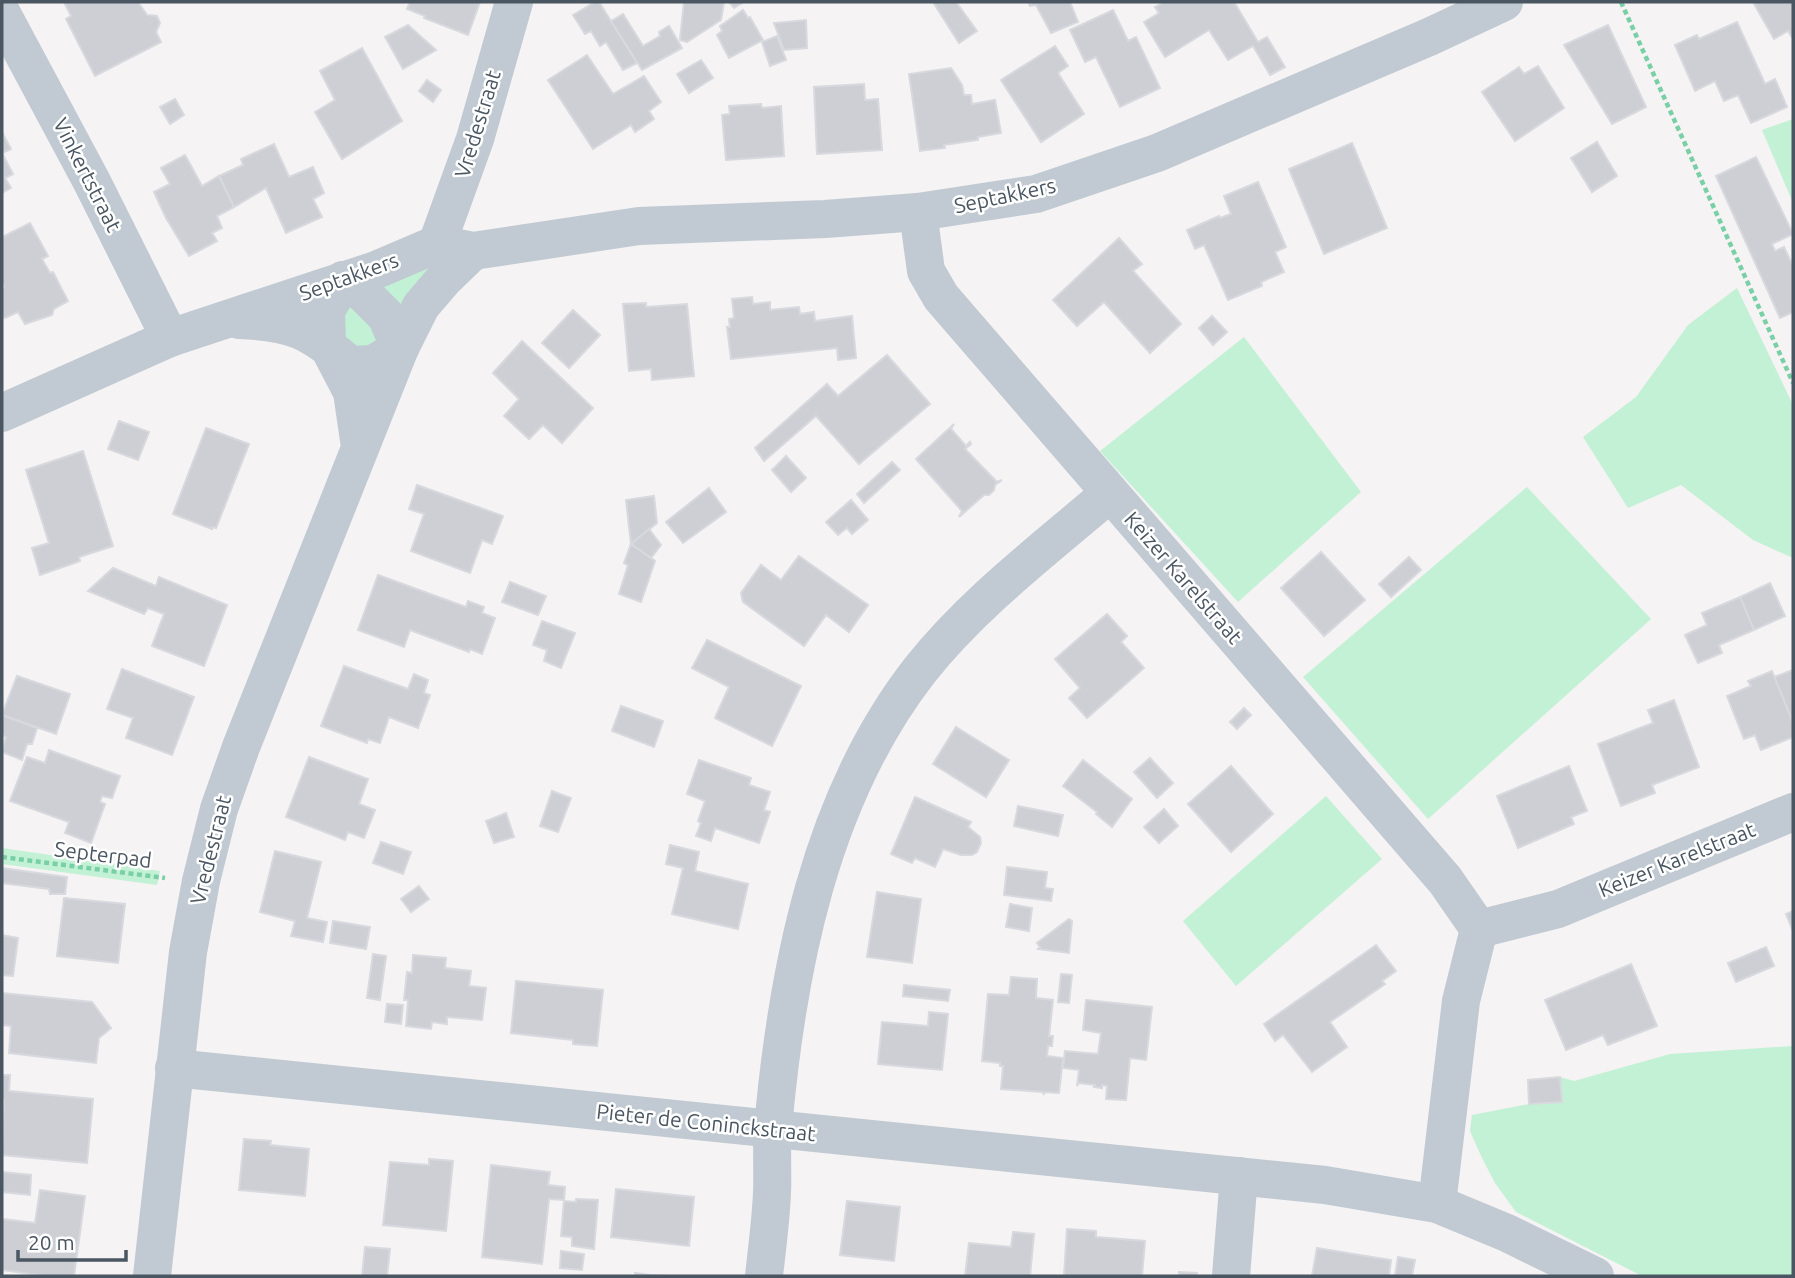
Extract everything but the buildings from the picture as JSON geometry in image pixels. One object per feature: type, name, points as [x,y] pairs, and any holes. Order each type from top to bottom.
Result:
[{"type":"street","name":"Vredestraat","points":[[454,247],[475,139],[514,2]]},
{"type":"street","name":"Septakkers","points":[[2,413],[170,338],[343,280],[454,247],[639,226],[825,219],[918,212],[1036,194],[1157,153],[1429,37],[1504,2]]},
{"type":"street","name":"Vinkertstraat","points":[[2,14],[92,182],[170,338]]},
{"type":"street","name":"Keizer Karelstraat","points":[[918,212],[926,271],[941,297],[1445,880],[1479,929],[1558,909],[1793,813]]},
{"type":"street","points":[[400,348],[421,306],[445,278],[454,247]]},
{"type":"street","name":"Vredestraat","points":[[343,280],[326,311],[327,345],[352,392],[360,447]]},
{"type":"street","points":[[343,280],[364,294],[386,316],[400,348]]},
{"type":"street","name":"Septakkers","points":[[226,319],[276,321],[307,331],[350,365],[373,364],[400,348]]},
{"type":"street","name":"Vredestraat","points":[[152,1276],[188,951],[201,881],[219,809],[241,747],[400,348]]},
{"type":"street","points":[[764,1276],[772,1191],[773,1130],[793,977],[819,871],[841,808],[875,736],[920,670],[977,607],[1110,493]]},
{"type":"street","points":[[1437,1204],[1461,1001],[1479,929]]},
{"type":"street","name":"Pieter de Coninckstraat","points":[[174,1068],[1325,1185],[1437,1204],[1507,1233],[1595,1276]]},
{"type":"street","points":[[1231,1276],[1239,1177]]},
{"type":"path","points":[[1621,2],[1793,383]]},
{"type":"path","name":"Septerpad","points":[[2,857],[139,876],[201,881]]},
{"type":"green space","points":[[1793,119],[1793,203],[1762,130]]},
{"type":"green space","points":[[436,261],[398,326],[375,290]]},
{"type":"green space","points":[[1737,288],[1793,405],[1793,558],[1753,540],[1681,485],[1628,508],[1583,437],[1636,397],[1688,325]]},
{"type":"green space","points":[[337,306],[357,306],[384,343],[349,350]]},
{"type":"green space","points":[[1244,337],[1361,492],[1238,602],[1100,451]]},
{"type":"green space","points":[[1527,487],[1651,619],[1428,819],[1303,677]]},
{"type":"green space","points":[[1326,796],[1382,859],[1236,986],[1183,921]]},
{"type":"green space","points":[[2,848],[160,871],[157,885],[2,864]]},
{"type":"green space","points":[[1793,1046],[1793,1276],[1642,1276],[1516,1212],[1495,1183],[1470,1131],[1472,1115],[1529,1104],[1562,1102],[1560,1077],[1574,1081],[1670,1054]]}]
